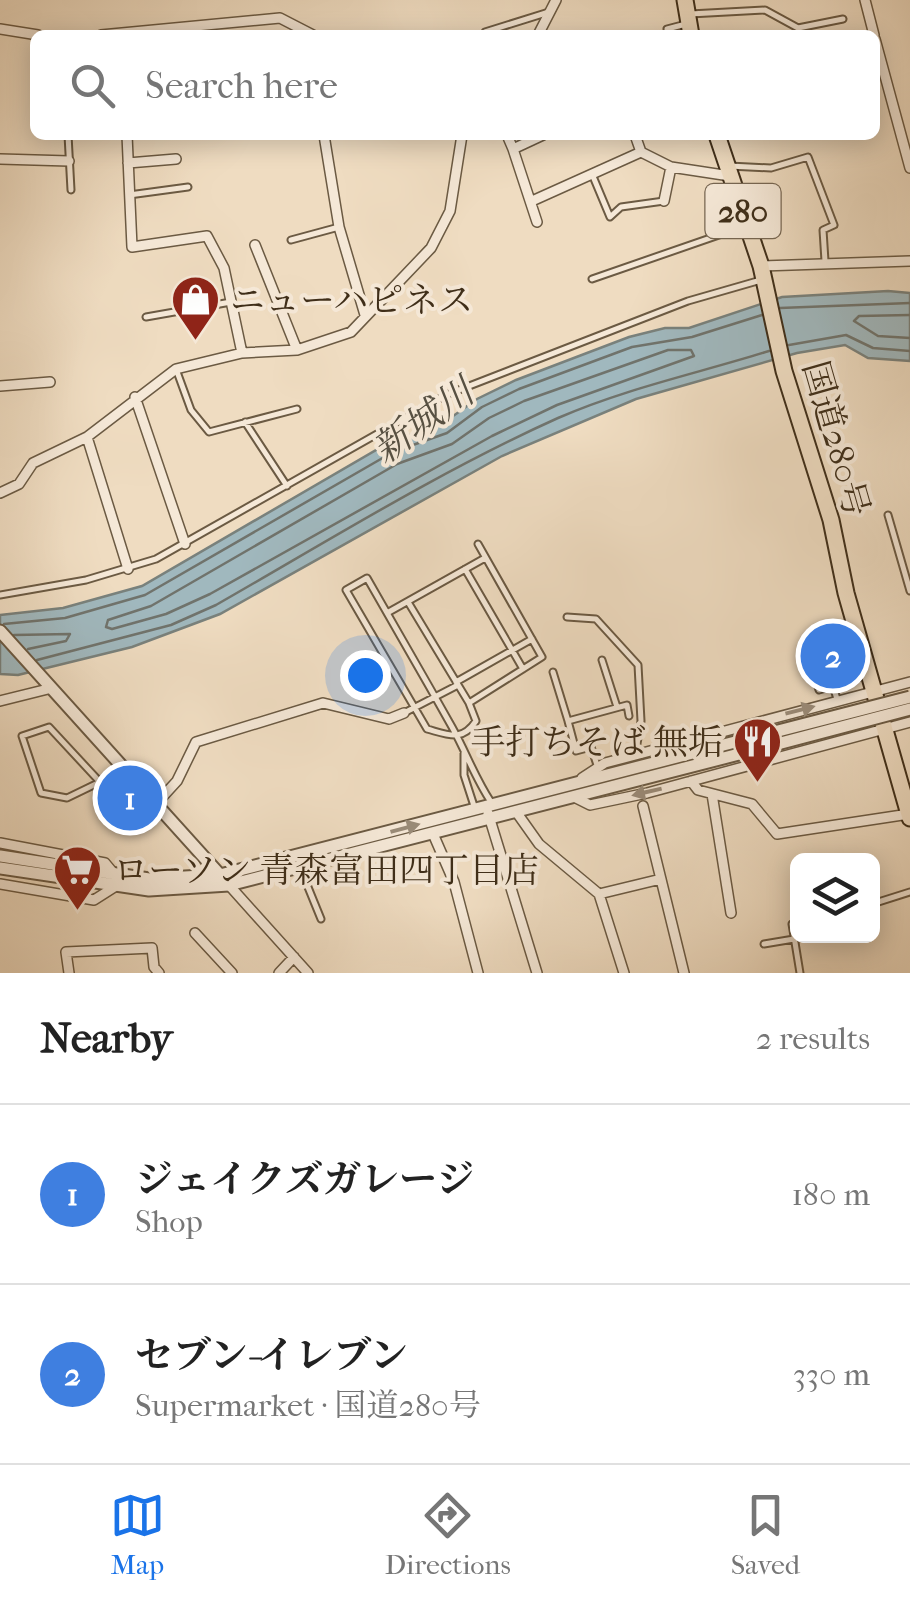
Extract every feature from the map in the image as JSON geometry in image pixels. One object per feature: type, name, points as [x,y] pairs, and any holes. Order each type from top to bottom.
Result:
[{"type":"highway","name":"国道280号","points":[[719,140],[763,278],[784,371],[822,489],[852,630],[876,690],[910,816]]},
{"type":"street","points":[[541,30],[556,0]]},
{"type":"street","points":[[865,0],[872,30]]},
{"type":"street","points":[[154,30],[280,18],[303,30]]},
{"type":"street","points":[[0,28],[30,34]]},
{"type":"street","points":[[880,59],[910,168]]},
{"type":"street","points":[[127,140],[132,247],[207,236],[224,268],[242,352]]},
{"type":"street","points":[[325,140],[339,227],[365,314]]},
{"type":"street","points":[[0,493],[19,484],[33,462],[87,437],[134,397],[176,369],[242,352],[297,350],[343,336],[430,248],[450,211],[461,140]]},
{"type":"street","points":[[509,140],[538,222]]},
{"type":"street","points":[[513,149],[532,140]]},
{"type":"street","points":[[636,140],[641,152],[670,167],[728,171]]},
{"type":"street","points":[[532,201],[641,152]]},
{"type":"street","points":[[0,159],[69,160]]},
{"type":"street","points":[[128,163],[176,159]]},
{"type":"street","points":[[664,201],[670,167]]},
{"type":"street","points":[[256,244],[297,350]]},
{"type":"street","points":[[763,278],[826,261],[910,261]]},
{"type":"street","points":[[0,386],[50,382]]},
{"type":"street","points":[[134,397],[185,544]]},
{"type":"street","points":[[87,437],[128,569]]},
{"type":"street","points":[[0,631],[44,685],[308,973]]},
{"type":"street","points":[[576,782],[598,768],[634,754],[910,682]]},
{"type":"street","points":[[0,701],[44,685]]},
{"type":"street","points":[[0,868],[115,881],[224,880],[300,867],[517,813],[910,697]]},
{"type":"street","points":[[155,805],[178,780],[196,742],[323,702],[390,719],[404,713]]},
{"type":"street","points":[[224,880],[576,782],[910,709]]},
{"type":"street","points":[[574,797],[590,805],[910,722]]},
{"type":"street","points":[[691,781],[698,790],[752,804],[777,834],[910,816]]},
{"type":"street","points":[[712,794],[731,913]]},
{"type":"street","points":[[643,806],[684,973]]},
{"type":"street","points":[[485,807],[537,973]]},
{"type":"street","points":[[517,813],[540,844],[599,894],[624,973]]},
{"type":"street","points":[[434,836],[454,882],[478,973]]},
{"type":"street","points":[[0,843],[105,863],[115,881]]},
{"type":"street","points":[[0,856],[115,881]]},
{"type":"street","points":[[599,894],[661,879]]},
{"type":"street","points":[[0,884],[94,900],[115,881]]},
{"type":"street","points":[[195,933],[232,973]]},
{"type":"street","points":[[69,973],[66,952],[152,948],[154,967],[160,973]]},
{"type":"street","points":[[278,973],[294,957]]},
{"type":"lane","points":[[667,30],[688,18],[766,10],[798,28],[843,19]]},
{"type":"lane","points":[[492,30],[551,12]]},
{"type":"lane","points":[[68,140],[71,190]]},
{"type":"lane","points":[[728,171],[771,168],[808,156],[834,225],[823,230],[826,261]]},
{"type":"lane","points":[[592,174],[610,217],[622,207],[664,201]]},
{"type":"lane","points":[[130,195],[188,188]]},
{"type":"lane","points":[[592,279],[748,226]]},
{"type":"lane","points":[[291,240],[339,227]]},
{"type":"lane","points":[[0,595],[128,569],[185,544],[446,395],[688,301],[763,278]]},
{"type":"lane","points":[[146,316],[232,302]]},
{"type":"lane","points":[[176,369],[191,410],[209,432],[296,409]]},
{"type":"lane","points":[[245,422],[287,486]]},
{"type":"lane","points":[[888,515],[910,591]]},
{"type":"lane","points":[[469,704],[542,656],[478,544]]},
{"type":"lane","points":[[387,613],[486,558]]},
{"type":"lane","points":[[466,569],[523,669]]},
{"type":"lane","points":[[408,602],[469,704],[476,721],[467,734],[458,737],[427,729],[346,590],[367,578],[458,737],[485,807]]},
{"type":"lane","points":[[568,617],[596,619],[638,665],[640,721],[634,754]]},
{"type":"lane","points":[[852,630],[858,678],[833,686],[819,690],[805,644],[852,630]]},
{"type":"lane","points":[[404,713],[532,639]]},
{"type":"lane","points":[[602,660],[617,707]]},
{"type":"lane","points":[[554,672],[576,751],[591,747],[598,768]]},
{"type":"lane","points":[[833,686],[837,701]]},
{"type":"lane","points":[[568,721],[626,705],[630,716]]},
{"type":"lane","points":[[100,782],[49,727],[22,736],[41,794],[67,798],[100,782],[120,768]]},
{"type":"lane","points":[[464,750],[464,774],[485,807]]},
{"type":"lane","points":[[300,867],[322,919]]},
{"type":"lane","points":[[880,901],[910,892]]},
{"type":"lane","points":[[764,944],[790,940]]},
{"type":"lane","points":[[795,943],[800,973]]},
{"type":"water","points":[[910,293],[910,361],[868,358],[845,345],[797,353],[636,399],[502,456],[220,614],[132,647],[18,675],[0,674],[0,615],[63,608],[142,586],[390,442],[442,424],[477,399],[516,380],[629,337],[665,328],[689,328],[782,297]]},
{"type":"place","name":"ニューハピネス","points":[[195,342]]},
{"type":"place","name":"セブン-イレブン","points":[[833,656]]},
{"type":"place","name":"手打ちそば 無垢","points":[[758,784]]},
{"type":"place","name":"ジェイクズガレージ","points":[[130,798]]},
{"type":"place","name":"ローソン 青森富田四丁目店","points":[[78,912]]},
{"type":"water label","name":"新城川","points":[[423,421]]}]
